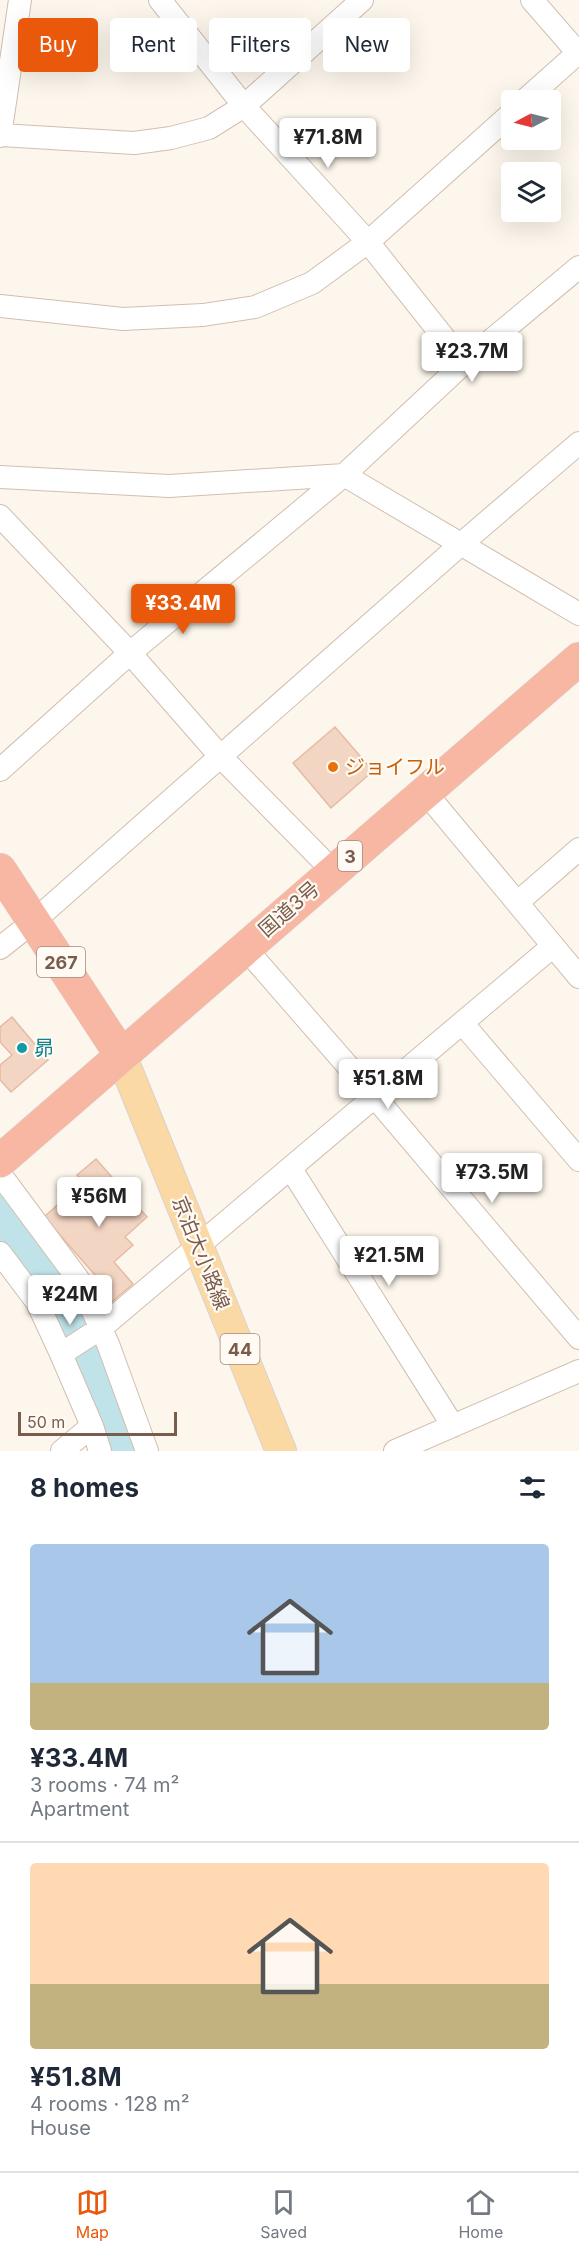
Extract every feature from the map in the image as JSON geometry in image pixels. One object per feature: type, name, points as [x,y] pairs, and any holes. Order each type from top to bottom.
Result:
[{"type":"highway","name":"国道3号","points":[[0,1161],[579,658]]},
{"type":"highway","name":"267","points":[[0,870],[121,1054]]},
{"type":"main road","name":"京泊大小路線","points":[[121,1054],[281,1451]]},
{"type":"street","points":[[20,0],[0,135],[134,143],[171,138],[209,128],[244,106],[353,3]]},
{"type":"street","points":[[160,0],[244,106],[368,242],[464,363]]},
{"type":"street","points":[[532,0],[579,53],[536,90]]},
{"type":"street","points":[[0,306],[123,319],[203,315],[255,307],[312,283],[368,242],[501,123]]},
{"type":"street","points":[[0,770],[130,653],[344,475],[464,363],[579,267]]},
{"type":"street","points":[[0,948],[34,921],[460,544],[579,443]]},
{"type":"street","points":[[0,477],[169,486],[344,475],[579,614]]},
{"type":"street","points":[[0,516],[130,653],[220,756],[333,871]]},
{"type":"street","points":[[425,792],[579,977]]},
{"type":"street","points":[[518,902],[579,849]]},
{"type":"street","points":[[65,1352],[97,1331],[199,1247],[553,946]]},
{"type":"street","points":[[244,948],[374,1096],[579,1338]]},
{"type":"street","points":[[463,1024],[579,1160]]},
{"type":"street","points":[[291,1169],[453,1426]]},
{"type":"street","points":[[0,1174],[78,1279],[147,1451]]},
{"type":"street","points":[[0,1253],[37,1302],[65,1352],[100,1451]]},
{"type":"street","points":[[395,1451],[579,1371]]},
{"type":"street","points":[[62,1451],[92,1426]]},
{"type":"building","name":"ジョイフル","points":[[335,727],[373,771],[331,808],[293,763]]},
{"type":"building","name":"昴","points":[[12,1017],[48,1060],[11,1092],[0,1080],[0,1065],[12,1055],[0,1042],[0,1027]]},
{"type":"building","points":[[96,1159],[147,1217],[125,1237],[133,1245],[114,1262],[133,1284],[108,1305],[87,1282],[95,1275],[44,1217],[83,1182],[77,1175]]},
{"type":"waterway","points":[[0,1214],[67,1309],[126,1451]]},
{"type":"place","name":"ジョイフル","points":[[333,767]]},
{"type":"place","name":"昴","points":[[22,1048]]}]
